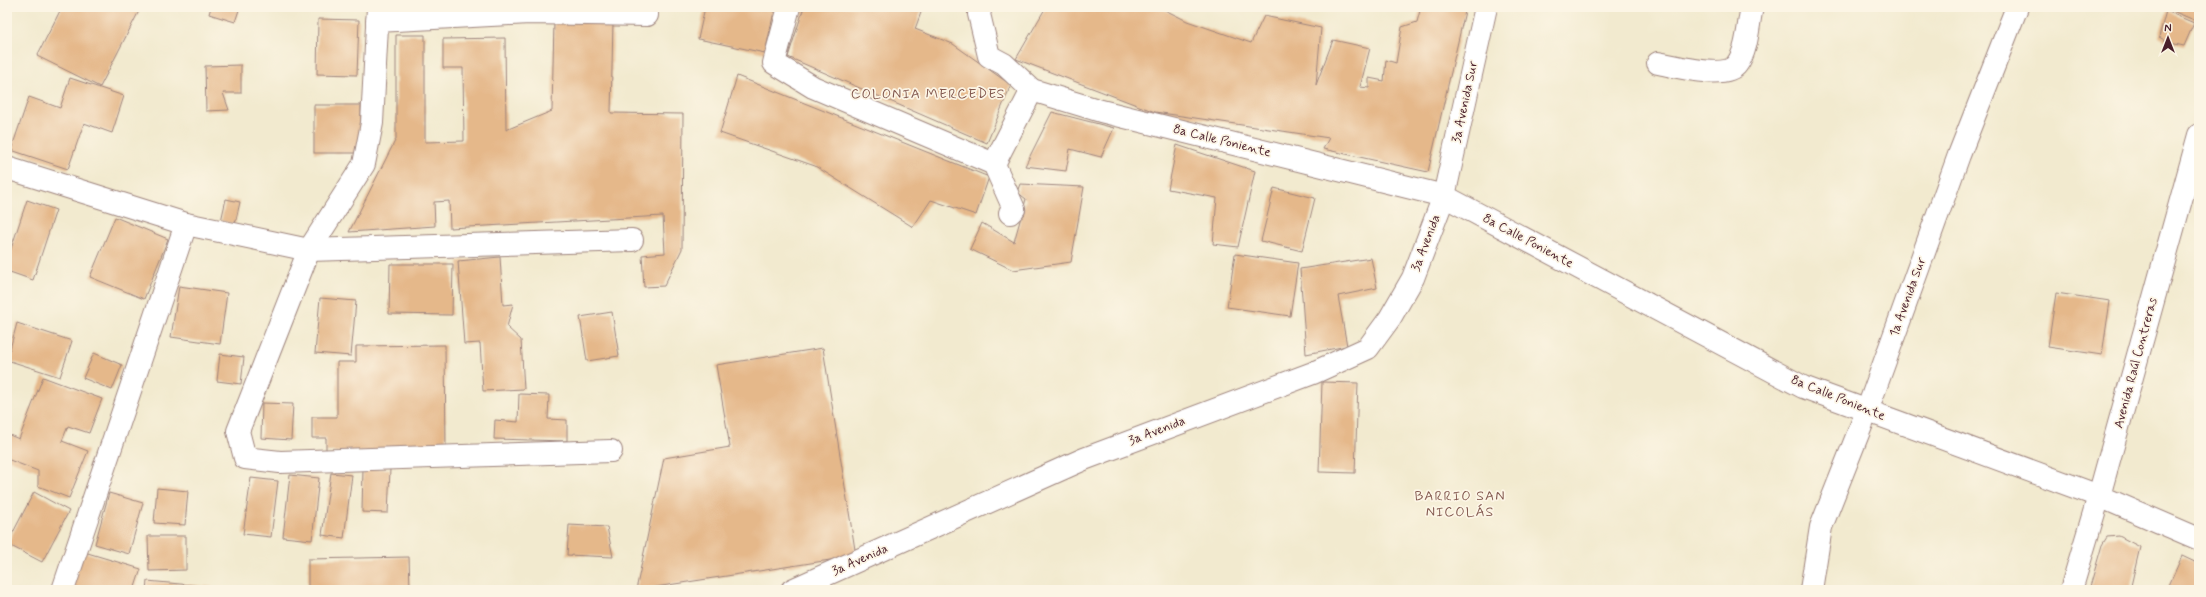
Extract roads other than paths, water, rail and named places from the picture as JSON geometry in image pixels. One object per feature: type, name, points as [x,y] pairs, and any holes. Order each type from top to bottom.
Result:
[{"type":"street","points":[[789,7],[774,63],[812,87],[994,164],[1014,209],[1010,213]]},
{"type":"street","name":"8a Calle Poniente","points":[[981,7],[978,14],[989,56],[1004,64],[1032,90],[1101,111],[1444,196],[1803,387],[2099,496],[2199,539]]},
{"type":"street","name":"3a Avenida Sur","points":[[1444,196],[1486,7]]},
{"type":"street","points":[[1658,63],[1715,72],[1726,71],[1737,65],[1742,54],[1752,7]]},
{"type":"street","name":"1a Avenida Sur","points":[[1811,590],[1821,527],[1867,411],[1956,162],[2017,7]]},
{"type":"street","points":[[611,451],[280,462],[245,458],[238,431],[309,250],[364,164],[372,123],[378,14],[529,10],[647,15]]},
{"type":"street","points":[[994,164],[1032,90]]},
{"type":"street","name":"Avenida Raúl Contreras","points":[[2071,590],[2099,496],[2199,135]]},
{"type":"street","points":[[7,168],[186,224],[309,250],[632,240]]},
{"type":"street","name":"3a Avenida","points":[[792,590],[1084,459],[1314,372],[1368,348],[1390,318],[1413,278],[1444,196]]},
{"type":"street","points":[[63,590],[186,224]]},
{"type":"district","name":"COLONIA MERCEDES","points":[[928,94]]},
{"type":"district","name":"BARRIO SAN NICOLÁS","points":[[1460,504]]}]
